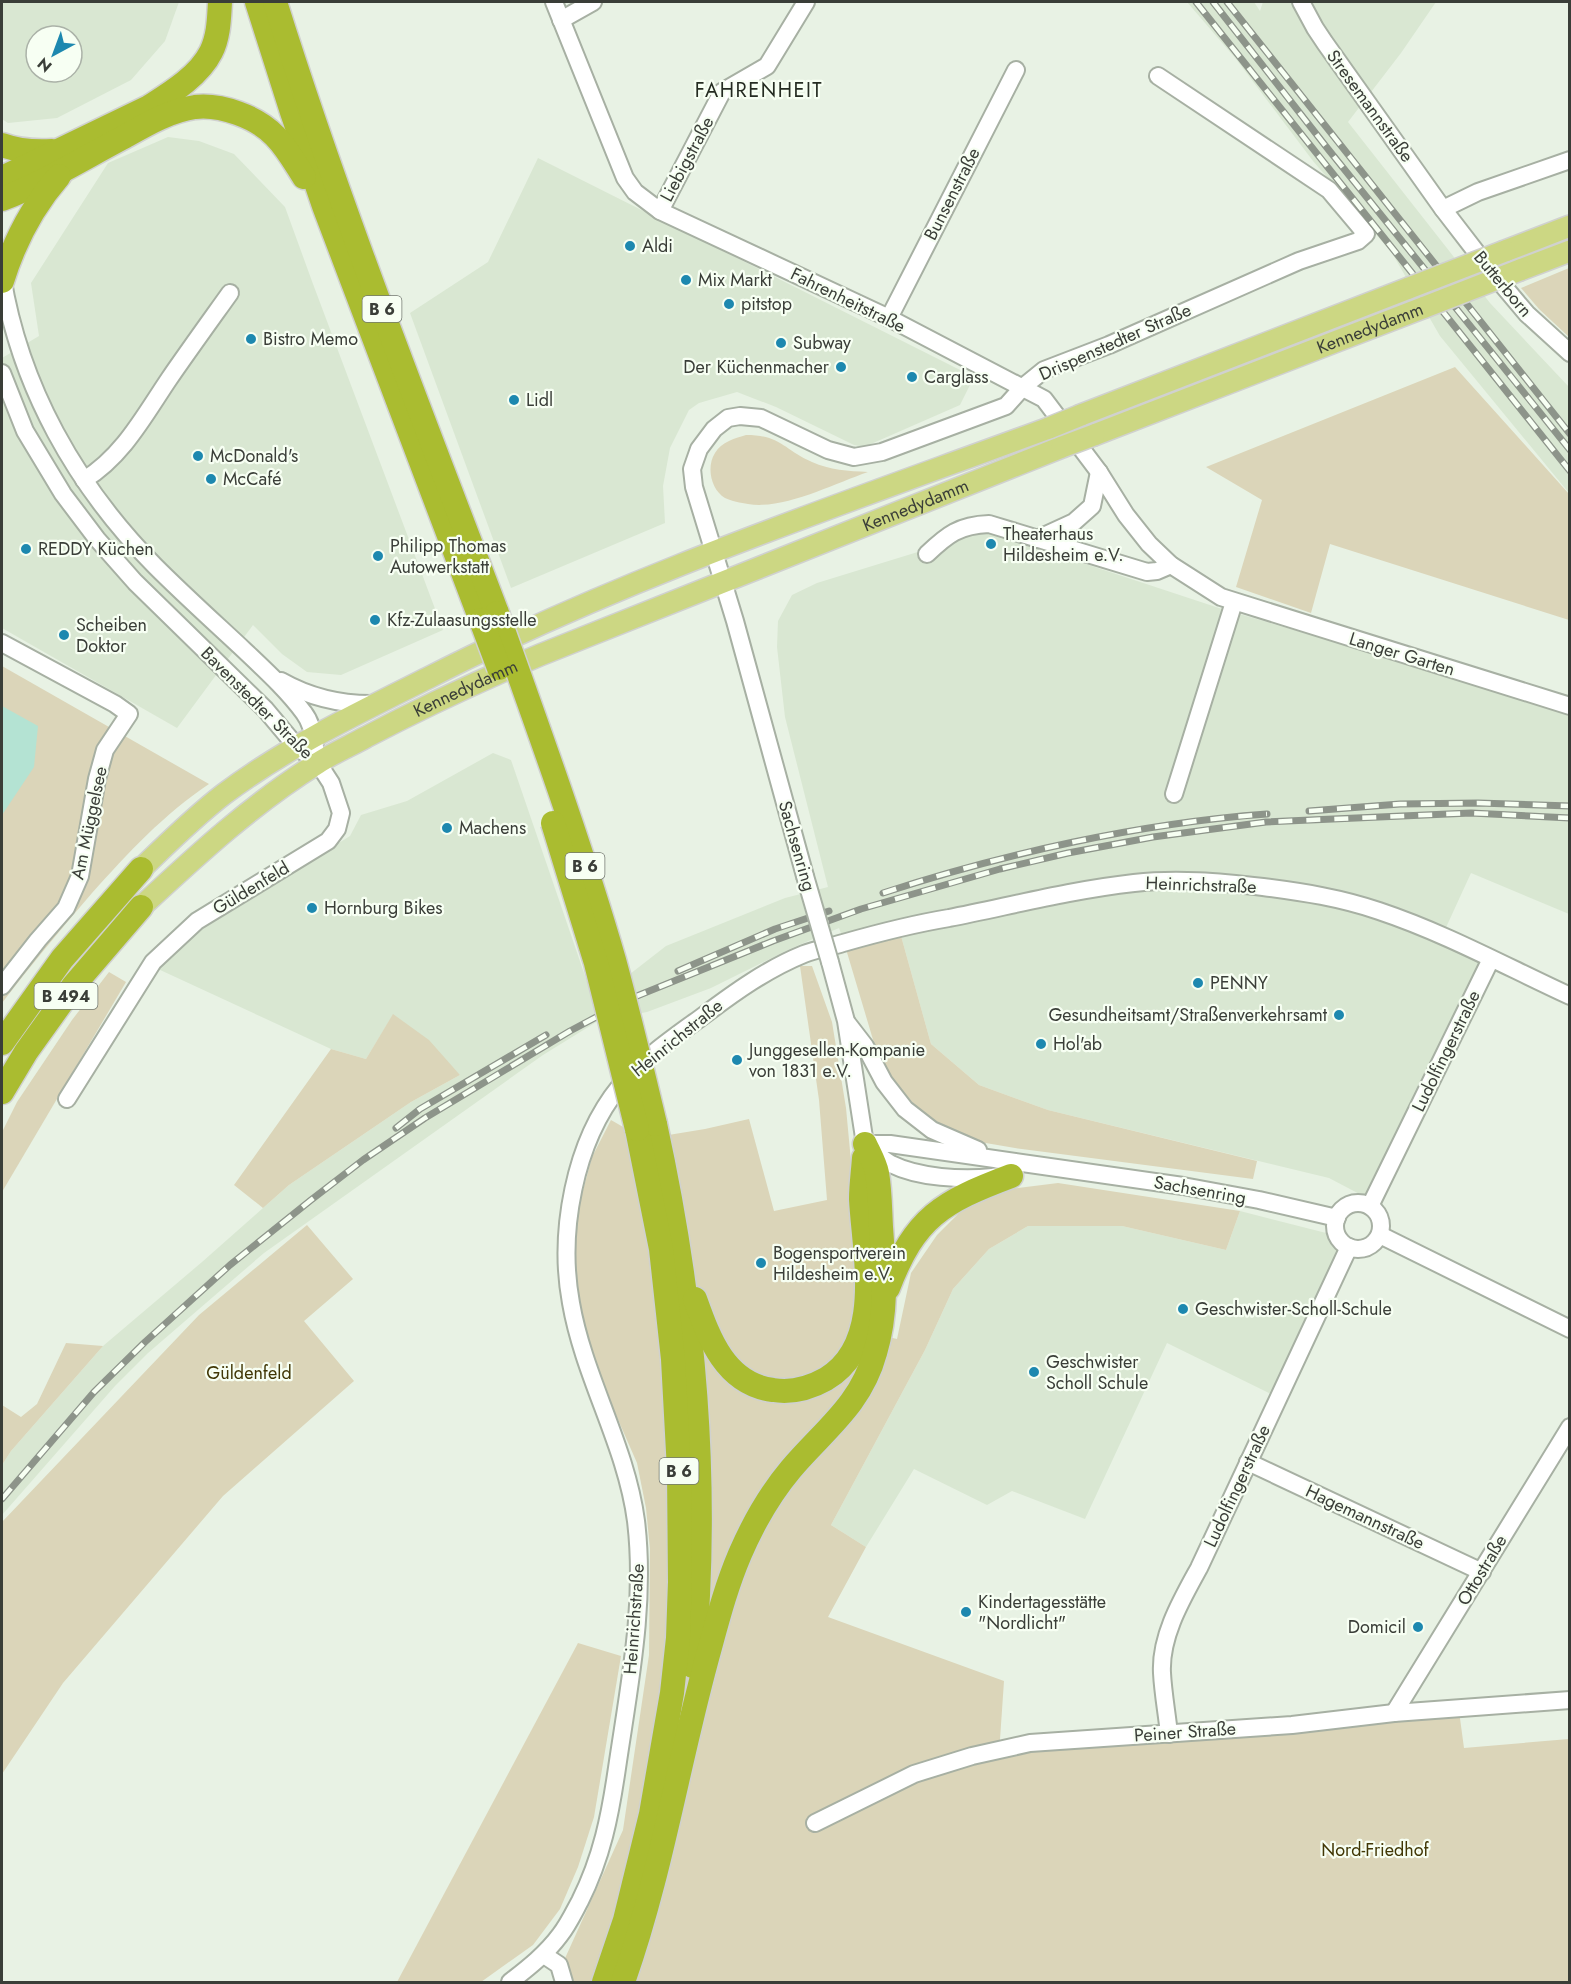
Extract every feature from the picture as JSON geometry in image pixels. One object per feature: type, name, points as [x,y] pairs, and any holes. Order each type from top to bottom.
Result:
[{"type":"highway","points":[[2,199],[62,159],[169,94],[192,74],[211,52],[217,36],[220,2]]},
{"type":"highway","name":"B 6","points":[[257,2],[291,112],[324,206],[489,617]]},
{"type":"highway","name":"B 6","points":[[276,2],[308,107],[489,617],[646,1126],[670,1189],[694,1381],[699,1521],[697,1629],[683,1752],[660,1815]]},
{"type":"highway","points":[[2,178],[62,159],[179,111],[198,107],[216,108],[239,114],[259,123],[274,135],[324,206]]},
{"type":"highway","points":[[2,145],[62,159]]},
{"type":"highway","points":[[2,281],[16,242],[62,159]]},
{"type":"highway","name":"B 494","points":[[2,1043],[62,959],[141,869]]},
{"type":"highway","name":"B 494","points":[[2,1092],[26,1052],[74,986],[141,908]]},
{"type":"highway","name":"B 6","points":[[623,1983],[642,1923],[660,1815],[678,1638],[681,1526],[676,1403],[663,1271],[651,1194],[646,1126]]},
{"type":"highway","points":[[678,1240],[693,1295],[710,1339],[727,1366],[748,1382],[772,1390],[804,1389],[817,1384],[830,1376],[850,1355],[865,1319],[867,1287],[861,1196],[865,1144]]},
{"type":"highway","points":[[683,1752],[725,1592],[739,1555],[761,1513],[784,1478],[840,1418],[853,1401],[870,1370],[880,1335],[886,1293],[877,1171],[865,1144]]},
{"type":"highway","points":[[886,1293],[905,1248],[927,1221],[956,1198],[1008,1168]]},
{"type":"highway","name":"B 6","points":[[604,1983],[654,1842]]},
{"type":"main road","name":"Kennedydamm","points":[[305,741],[466,658],[587,602],[714,552],[1049,428],[1569,226]]},
{"type":"main road","name":"Kennedydamm","points":[[141,908],[210,843],[318,763],[392,723],[479,681],[1062,447],[1569,251]]},
{"type":"main road","name":"B 494","points":[[141,869],[216,800],[305,741]]},
{"type":"street","name":"Fahrenheitstraße","points":[[554,2],[625,178],[635,192],[660,211],[889,318],[1023,387]]},
{"type":"street","points":[[561,20],[593,2]]},
{"type":"street","name":"Liebigstraße","points":[[660,211],[722,92],[766,66],[806,2]]},
{"type":"street","name":"Stresemannstraße","points":[[1301,2],[1325,43],[1443,209]]},
{"type":"street","name":"Bunsenstraße","points":[[889,318],[1016,70]]},
{"type":"street","name":"Drispenstedter Straße","points":[[714,552],[694,488],[692,469],[699,449],[714,429],[728,418],[740,416],[761,418],[828,450],[855,457],[891,449],[1006,406],[1023,387],[1044,370],[1109,345],[1299,261],[1358,241],[1366,234],[1329,190],[1158,76]]},
{"type":"street","points":[[1443,209],[1478,192],[1569,160]]},
{"type":"street","name":"Butterborn","points":[[1443,209],[1520,306],[1569,353]]},
{"type":"street","name":"Bavenstedter Straße","points":[[2,276],[9,317],[26,371],[47,420],[84,480],[116,522],[154,565],[273,677],[306,714],[305,741]]},
{"type":"street","points":[[84,480],[95,473],[134,433],[230,293]]},
{"type":"street","name":"Bavenstedter Straße","points":[[2,373],[25,431],[63,494],[97,539],[135,582],[270,714],[305,741],[318,763]]},
{"type":"street","name":"Langer Garten","points":[[1023,387],[1044,399],[1149,544],[1171,565],[1211,591],[1234,602],[1569,706]]},
{"type":"street","points":[[1037,539],[1074,522],[1092,506],[1099,472]]},
{"type":"street","points":[[927,554],[948,534],[976,525],[989,524],[1147,572],[1171,565]]},
{"type":"street","name":"Sachsenring","points":[[714,552],[846,1021],[865,1144],[881,1158],[894,1165],[918,1172],[961,1179],[1008,1168]]},
{"type":"street","points":[[1174,794],[1234,602]]},
{"type":"street","name":"Am Müggelsee","points":[[2,643],[115,704],[129,714],[105,750],[97,779],[80,876],[66,908],[2,986]]},
{"type":"street","points":[[273,677],[318,698],[348,703],[378,704]]},
{"type":"street","name":"Güldenfeld","points":[[67,1099],[153,962],[197,921],[323,845],[333,836],[341,817],[339,805],[331,783],[318,763]]},
{"type":"street","name":"Heinrichstraße","points":[[510,1983],[544,1955],[562,1933],[587,1886],[598,1859],[608,1825],[635,1648],[640,1581],[631,1491],[620,1450],[576,1325],[567,1269],[570,1213],[581,1160],[591,1134],[607,1104],[622,1083],[644,1061],[734,993],[768,972],[806,953],[901,927],[1050,896],[1136,883],[1178,881],[1226,883],[1325,896],[1380,911],[1569,996]]},
{"type":"street","name":"Ludolfingerstraße","points":[[1370,1206],[1491,959]]},
{"type":"street","points":[[846,1021],[865,1047],[893,1096],[918,1121],[1008,1168]]},
{"type":"street","name":"Sachsenring","points":[[865,1144],[890,1144],[1008,1168],[1062,1170],[1183,1186],[1337,1218]]},
{"type":"street","points":[[1351,1204],[1370,1206],[1379,1215],[1380,1235],[1370,1246],[1349,1247],[1339,1238],[1336,1231],[1340,1212],[1351,1204]]},
{"type":"street","points":[[1380,1235],[1569,1329]]},
{"type":"street","name":"Ludolfingerstraße","points":[[1169,1734],[1161,1671],[1166,1639],[1183,1598],[1349,1247]]},
{"type":"street","name":"Ottostraße","points":[[1394,1713],[1569,1427]]},
{"type":"street","name":"Hagemannstraße","points":[[1248,1462],[1482,1572]]},
{"type":"street","name":"Peiner Straße","points":[[815,1823],[914,1774],[972,1756],[1030,1743],[1292,1725],[1394,1713],[1569,1700]]},
{"type":"street","points":[[544,1955],[559,1965],[564,1983]]},
{"type":"shaded area","points":[[2,2],[179,2],[165,41],[131,80],[57,118],[8,123],[2,119]]},
{"type":"shaded area","points":[[1187,2],[1254,2],[1260,11],[1263,2],[1436,2],[1401,53],[1348,122],[1490,303],[1569,387],[1569,493],[1440,336],[1392,253],[1313,161],[1236,59]]},
{"type":"shaded area","points":[[168,137],[199,141],[234,154],[285,207],[443,630],[341,675],[307,672],[282,654],[253,625],[177,728],[2,628],[2,358],[39,336],[31,283],[108,163]]},
{"type":"shaded area","points":[[538,158],[974,377],[960,405],[864,447],[854,445],[776,407],[737,392],[699,403],[689,410],[670,448],[663,486],[665,523],[511,588],[410,313],[488,262]]},
{"type":"shaded area","points":[[986,531],[1219,608],[1569,704],[1569,914],[1471,873],[1443,934],[1489,954],[1369,1199],[1329,1178],[1048,1110],[979,1085],[931,1044],[898,925],[843,939],[839,928],[792,948],[711,988],[647,1012],[598,1021],[543,1055],[264,1253],[148,1353],[115,1386],[2,1515],[2,1465],[11,1451],[103,1346],[289,1185],[411,1102],[460,1075],[393,1015],[366,1059],[331,1049],[158,969],[196,932],[350,836],[361,815],[407,801],[493,753],[511,760],[594,1002],[666,946],[785,898],[828,887],[785,717],[777,647],[778,621],[792,595],[817,583]]},
{"type":"shaded area","name":"Geschwister Scholl Schule","points":[[1240,1211],[1334,1235],[1343,1250],[1273,1395],[1167,1343],[1085,1519],[1012,1491],[987,1505],[914,1469],[866,1547],[831,1525],[925,1350],[953,1289],[989,1249],[1028,1226],[1122,1226],[1226,1250]]},
{"type":"green space","points":[[1569,268],[1569,337],[1539,309],[1521,288]]},
{"type":"green space","points":[[1455,367],[1569,494],[1569,620],[1330,544],[1311,613],[1236,587],[1262,500],[1206,467]]},
{"type":"green space","points":[[746,435],[775,440],[812,462],[826,467],[868,472],[793,500],[762,505],[733,501],[720,494],[713,484],[712,459],[721,446]]},
{"type":"green space","points":[[2,666],[209,784],[162,821],[119,863],[2,1003]]},
{"type":"green space","points":[[898,925],[931,1044],[979,1085],[1048,1110],[1257,1161],[1253,1179],[974,1141],[950,1131],[918,1109],[893,1079],[874,1043],[843,939]]},
{"type":"green space","name":"Nord-Friedhof","points":[[800,966],[812,966],[832,1022],[846,1108],[855,1204],[880,1335],[897,1339],[911,1273],[937,1235],[966,1206],[1011,1189],[1058,1183],[1240,1211],[1226,1250],[1122,1226],[1028,1226],[989,1249],[953,1289],[925,1350],[831,1525],[866,1547],[828,1617],[1004,1681],[999,1754],[1031,1746],[1459,1711],[1464,1748],[1569,1739],[1569,1982],[568,1982],[562,1965],[623,1830],[649,1655],[650,1549],[646,1508],[637,1463],[592,1360],[581,1320],[576,1276],[579,1205],[592,1157],[611,1120],[644,1139],[749,1119],[774,1211],[827,1200],[819,1100]]},
{"type":"green space","points":[[109,972],[126,982],[2,1192],[2,1132],[17,1102],[72,1020]]},
{"type":"green space","points":[[393,1014],[429,1040],[460,1075],[411,1102],[289,1185],[263,1208],[234,1185],[331,1049],[366,1059]]},
{"type":"green space","name":"Güldenfeld","points":[[307,1225],[353,1279],[304,1321],[354,1381],[223,1496],[63,1683],[2,1774],[2,1522],[199,1315]]},
{"type":"green space","points":[[66,1343],[103,1346],[11,1451],[2,1465],[2,1405],[21,1417],[37,1404]]},
{"type":"green space","points":[[578,1643],[621,1656],[594,1817],[578,1867],[560,1909],[533,1945],[481,1982],[397,1982]]},
{"type":"water","points":[[2,706],[38,726],[34,767],[2,815]]},
{"type":"railway","points":[[1196,2],[1570,471]]},
{"type":"railway","points":[[1213,2],[1570,450]]},
{"type":"railway","points":[[1227,2],[1570,434]]},
{"type":"railway","points":[[1309,811],[1400,804],[1478,803],[1570,806]]},
{"type":"railway","points":[[2,1499],[94,1392],[145,1342],[230,1265],[311,1200],[363,1160],[425,1118],[570,1031],[632,998],[773,941],[861,909],[1000,869],[1068,853],[1153,837],[1266,822],[1471,813],[1570,818]]},
{"type":"railway","points":[[883,893],[975,865],[1072,842],[1219,818],[1267,814]]},
{"type":"railway","points":[[678,971],[775,929],[829,911]]},
{"type":"railway","points":[[396,1128],[420,1109],[546,1035]]},
{"type":"place","name":"Aldi","points":[[630,246]]},
{"type":"place","name":"Mix Markt","points":[[686,280]]},
{"type":"place","name":"pitstop","points":[[729,304]]},
{"type":"place","name":"Bistro Memo","points":[[251,339]]},
{"type":"place","name":"Subway","points":[[781,343]]},
{"type":"place","name":"Der Küchenmacher","points":[[841,367]]},
{"type":"place","name":"Carglass","points":[[912,377]]},
{"type":"place","name":"Lidl","points":[[514,400]]},
{"type":"place","name":"McDonald's","points":[[198,456]]},
{"type":"place","name":"McCafé","points":[[211,479]]},
{"type":"place","name":"Theaterhaus Hildesheim e.V.","points":[[991,544]]},
{"type":"place","name":"REDDY Küchen","points":[[26,549]]},
{"type":"place","name":"Philipp Thomas Autowerkstatt","points":[[378,556]]},
{"type":"place","name":"Kfz-Zulaasungsstelle","points":[[375,620]]},
{"type":"place","name":"Scheiben Doktor","points":[[64,635]]},
{"type":"place","name":"Machens","points":[[447,828]]},
{"type":"place","name":"Hornburg Bikes","points":[[312,908]]},
{"type":"place","name":"PENNY","points":[[1198,983]]},
{"type":"place","name":"Gesundheitsamt/Straßenverkehrsamt","points":[[1339,1015]]},
{"type":"place","name":"Hol'ab","points":[[1041,1044]]},
{"type":"place","name":"Junggesellen-Kompanie von 1831 e.V.","points":[[737,1060]]},
{"type":"place","name":"Bogensportverein Hildesheim e.V.","points":[[761,1263]]},
{"type":"place","name":"Geschwister-Scholl-Schule","points":[[1183,1309]]},
{"type":"place","name":"Geschwister Scholl Schule","points":[[1034,1372]]},
{"type":"place","name":"Kindertagesstätte \"Nordlicht\"","points":[[966,1612]]},
{"type":"place","name":"Domicil","points":[[1418,1627]]},
{"type":"district","name":"FAHRENHEIT","points":[[759,90]]}]
